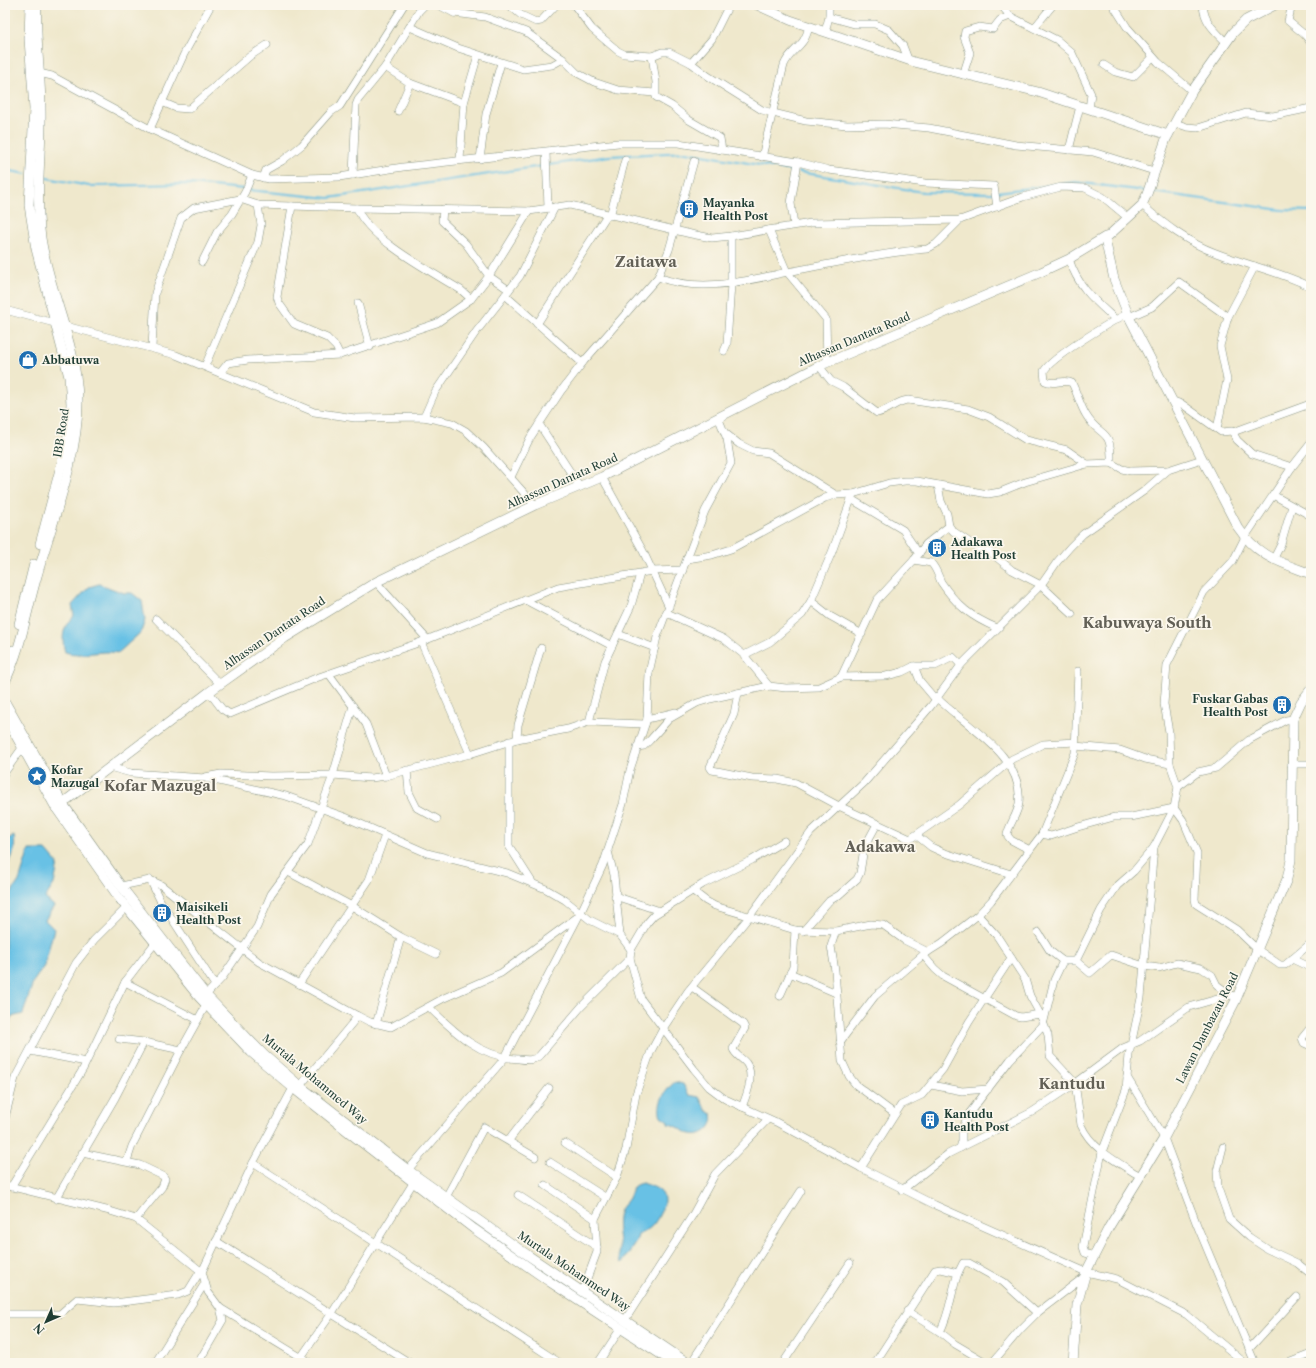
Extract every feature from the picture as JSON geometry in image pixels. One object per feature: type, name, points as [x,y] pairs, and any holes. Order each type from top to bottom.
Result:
[{"type":"main road","points":[[30,5],[29,39],[34,109],[35,160]]},
{"type":"main road","points":[[35,160],[42,108],[36,44],[38,5]]},
{"type":"main road","points":[[757,5],[825,32],[908,59],[1017,86],[1168,135]]},
{"type":"main road","points":[[1142,205],[1168,135],[1192,91],[1226,42],[1246,20],[1272,5]]},
{"type":"main road","name":"IBB Road","points":[[5,667],[7,657],[18,630],[28,583],[60,471],[69,431],[71,404],[69,377],[60,325],[41,238],[33,182],[35,160]]},
{"type":"main road","name":"Alhassan Dantata Road","points":[[59,806],[209,692],[285,638],[376,582],[535,505],[602,477],[823,365],[1069,259],[1105,237],[1142,205]]},
{"type":"main road","points":[[1105,237],[1114,279],[1128,316],[1237,526],[1245,537],[1260,552],[1273,560],[1310,572]]},
{"type":"main road","name":"IBB Road","points":[[5,682],[22,641],[32,593],[66,474],[76,431],[78,411],[77,388],[60,325]]},
{"type":"main road","name":"Lawan Dambazau Road","points":[[1073,1363],[1077,1305],[1085,1275],[1094,1256],[1140,1176],[1164,1138],[1258,950],[1284,886],[1291,860],[1291,764],[1293,719],[1301,702],[1311,689]]},
{"type":"main road","name":"Murtala Mohammed Way","points":[[5,702],[59,806],[206,995],[296,1087],[413,1183],[518,1260],[689,1363]]},
{"type":"main road","name":"Murtala Mohammed Way","points":[[5,716],[22,748],[126,908],[206,1005],[251,1052],[408,1170],[582,1292],[674,1363]]},
{"type":"main road","points":[[5,730],[15,735]]},
{"type":"street","points":[[150,129],[184,54],[211,5]]},
{"type":"street","points":[[263,178],[266,170],[302,145],[331,112],[340,106],[404,5]]},
{"type":"street","points":[[353,175],[356,105],[358,100],[385,67],[419,11],[425,5]]},
{"type":"street","points":[[438,5],[454,13],[485,17],[516,27],[526,32],[563,59],[577,73],[594,82],[618,90],[655,93]]},
{"type":"street","points":[[454,13],[461,5]]},
{"type":"street","points":[[509,5],[521,15],[536,22],[541,21],[556,5]]},
{"type":"street","points":[[574,5],[592,29],[618,51],[624,54],[652,56],[662,52],[669,52],[691,63],[708,76],[762,110],[806,121],[848,125],[884,124],[929,128],[1016,145],[1093,152],[1154,172]]},
{"type":"street","points":[[691,63],[712,39],[729,5]]},
{"type":"street","points":[[825,32],[829,17],[829,5]]},
{"type":"street","points":[[1001,5],[1010,16],[1058,40],[1072,53],[1092,94],[1084,107],[1069,150]]},
{"type":"street","points":[[1034,28],[1053,5]]},
{"type":"street","points":[[1113,5],[1128,27],[1153,57],[1192,91]]},
{"type":"street","points":[[1204,5],[1204,13],[1208,21],[1226,42]]},
{"type":"street","points":[[1292,5],[1288,21],[1305,35],[1311,43]]},
{"type":"street","points":[[964,74],[970,53],[964,37],[965,31],[979,27],[993,29],[1000,20],[1010,16]]},
{"type":"street","points":[[829,17],[854,24],[875,24],[889,30],[903,46],[908,59]]},
{"type":"street","points":[[762,157],[784,65],[791,54],[804,42],[809,26]]},
{"type":"street","points":[[410,27],[478,55],[524,69],[552,65],[563,59]]},
{"type":"street","points":[[1305,35],[1311,29]]},
{"type":"street","points":[[162,102],[176,108],[189,109],[250,56],[267,45]]},
{"type":"street","points":[[460,160],[464,103],[478,55]]},
{"type":"street","points":[[652,56],[656,82],[655,93],[657,98],[672,106],[689,120],[720,138],[722,150]]},
{"type":"street","points":[[1104,65],[1115,72],[1133,77],[1153,57]]},
{"type":"street","points":[[480,159],[486,114],[501,63]]},
{"type":"street","points":[[385,67],[410,83],[464,103]]},
{"type":"street","points":[[39,73],[52,76],[150,129],[252,175],[263,178],[339,177],[403,166],[460,160],[546,154],[618,143],[678,143],[829,170],[995,191],[997,207]]},
{"type":"street","points":[[398,111],[410,83]]},
{"type":"street","points":[[1175,123],[1187,127],[1198,128],[1246,113],[1273,116],[1311,108]]},
{"type":"street","points":[[424,417],[435,392],[476,332],[520,276],[551,207],[546,154]]},
{"type":"street","points":[[537,324],[608,215],[625,160]]},
{"type":"street","points":[[511,477],[530,438],[561,391],[582,364],[658,277],[675,230],[694,161]]},
{"type":"street","points":[[794,225],[791,203],[798,164]]},
{"type":"street","points":[[202,262],[217,232],[232,214],[245,192],[252,175]]},
{"type":"street","points":[[152,347],[155,293],[181,218],[194,208],[240,199],[258,205],[356,208],[529,211],[551,207],[576,206],[608,215],[712,238],[794,225],[960,220],[1024,197],[1061,187],[1085,188],[1103,197],[1127,217]]},
{"type":"street","points":[[205,366],[258,242],[261,225],[258,205]]},
{"type":"street","points":[[1142,205],[1162,222],[1198,245],[1215,253],[1297,280],[1311,287]]},
{"type":"street","points":[[292,206],[278,291],[279,303],[294,324],[327,338],[336,347],[340,355]]},
{"type":"street","points":[[356,208],[363,221],[379,238],[461,290],[471,299]]},
{"type":"street","points":[[443,209],[442,221],[466,244],[489,276],[537,324],[582,364]]},
{"type":"street","points":[[220,373],[228,363],[248,360],[340,355],[437,323],[471,299],[489,276],[529,211]]},
{"type":"street","points":[[658,277],[673,282],[731,284],[787,272],[927,249],[936,244],[960,220]]},
{"type":"street","points":[[768,230],[787,272],[826,319],[823,365],[831,381],[856,396],[877,413],[884,412],[900,400],[968,409],[989,417],[1026,440],[1067,450],[1087,464]]},
{"type":"street","points":[[724,351],[727,344],[731,284],[731,236]]},
{"type":"street","points":[[1069,259],[1073,273],[1085,291],[1115,319]]},
{"type":"street","points":[[1217,429],[1227,380],[1227,372],[1220,351],[1228,317],[1255,266]]},
{"type":"street","points":[[1111,463],[1112,446],[1109,440],[1086,415],[1072,383],[1066,380],[1049,383],[1046,381],[1044,372],[1049,365],[1115,319],[1152,307],[1179,282],[1228,317]]},
{"type":"street","points":[[358,303],[370,346]]},
{"type":"street","points":[[5,310],[152,347],[205,366],[314,412],[355,418],[424,417],[452,424],[460,427],[484,448],[535,505]]},
{"type":"street","points":[[1172,401],[1182,404],[1204,422],[1222,433],[1231,430],[1233,432],[1310,404]]},
{"type":"street","points":[[408,1170],[504,1058],[579,914],[608,851],[623,804],[630,770],[646,722],[650,673],[655,648],[705,511],[731,463],[725,433],[718,417]]},
{"type":"street","points":[[539,424],[580,486]]},
{"type":"street","points":[[1233,432],[1237,440],[1252,454],[1292,467]]},
{"type":"street","points":[[725,433],[739,444],[753,451],[769,453],[836,495],[852,497],[903,530],[916,557],[931,563],[946,589],[960,605],[974,617],[998,628]]},
{"type":"street","points":[[1076,961],[1101,910],[1117,886],[1134,871],[1154,847],[1174,808],[1178,788],[1170,764],[1169,732],[1164,704],[1167,665],[1204,592],[1233,561],[1245,537],[1292,467],[1311,443]]},
{"type":"street","points":[[744,655],[770,642],[802,615],[811,601],[832,552],[852,497],[889,483],[905,481],[917,481],[988,494],[1087,464],[1111,463],[1131,471],[1168,470],[1202,459]]},
{"type":"street","points":[[582,1292],[594,1261],[597,1247],[595,1219],[616,1177],[626,1149],[636,1094],[651,1051],[664,1028],[692,987],[749,917],[806,838],[864,783],[936,699],[961,664],[1041,585],[1057,562],[1083,534],[1144,491],[1168,470]]},
{"type":"street","points":[[602,477],[643,551],[668,610],[724,640],[744,655],[769,686]]},
{"type":"street","points":[[938,485],[941,501],[947,514],[949,526],[958,536],[978,549],[990,552],[1012,570],[1041,585],[1072,614]]},
{"type":"street","points":[[687,559],[712,555],[731,549],[812,504],[836,495]]},
{"type":"street","points":[[1273,495],[1292,506],[1310,512]]},
{"type":"street","points":[[1273,560],[1281,544],[1292,506]]},
{"type":"street","points":[[841,677],[877,600],[926,544],[949,526]]},
{"type":"street","points":[[209,692],[222,708],[230,714],[329,674],[424,641],[558,587],[652,571],[683,570]]},
{"type":"street","points":[[589,722],[605,661],[631,606],[640,574]]},
{"type":"street","points":[[376,582],[424,641],[470,754]]},
{"type":"street","points":[[525,600],[612,646]]},
{"type":"street","points":[[811,601],[830,616],[862,634]]},
{"type":"street","points":[[156,618],[220,684]]},
{"type":"street","points":[[618,634],[655,648]]},
{"type":"street","points":[[517,739],[518,726],[541,648]]},
{"type":"street","points":[[205,778],[221,774],[271,776],[333,775],[371,778],[386,776],[470,754],[509,741],[568,729],[589,722],[646,722],[682,711],[710,699],[769,686],[786,688],[819,687],[841,677],[886,676],[902,672],[914,666],[936,666],[954,657],[961,664]]},
{"type":"street","points":[[914,666],[920,681],[936,699],[993,745],[1015,774],[1018,781],[1019,804],[1007,835],[1011,840],[1030,850]]},
{"type":"street","points":[[840,1042],[869,1002],[926,953],[978,915],[991,901],[1042,834],[1071,767],[1075,744],[1078,671]]},
{"type":"street","points":[[329,674],[366,724],[386,776]]},
{"type":"street","points":[[738,693],[734,714],[710,767],[719,772],[752,778],[777,779],[796,783],[839,806],[910,839],[959,805],[1012,758],[1044,744],[1075,744],[1120,750],[1145,759],[1170,764]]},
{"type":"street","points":[[206,995],[257,927],[271,894],[308,844],[333,775],[353,706]]},
{"type":"street","points":[[637,748],[644,746],[669,719],[682,711]]},
{"type":"street","points":[[1178,788],[1198,772],[1216,768],[1249,740],[1286,720],[1293,719]]},
{"type":"street","points":[[509,741],[509,846],[532,882]]},
{"type":"street","points":[[6,768],[22,748]]},
{"type":"street","points":[[1291,764],[1311,764]]},
{"type":"street","points":[[109,767],[131,773],[205,778],[286,796],[321,808],[427,853],[474,863],[532,882],[566,900],[579,914],[620,935],[631,950]]},
{"type":"street","points":[[407,770],[410,792],[417,808],[437,818]]},
{"type":"street","points":[[1042,834],[1051,836],[1092,823],[1174,808]]},
{"type":"street","points":[[1174,808],[1184,820],[1197,853],[1196,904],[1237,930],[1258,950],[1280,965],[1285,965],[1311,943]]},
{"type":"street","points":[[803,931],[829,900],[839,895],[857,879],[860,873],[864,848],[877,824]]},
{"type":"street","points":[[299,984],[369,880],[386,835]]},
{"type":"street","points":[[916,836],[931,847],[942,852],[1011,874]]},
{"type":"street","points":[[784,841],[660,911],[647,923],[631,950],[630,958],[641,998],[709,1087],[725,1099],[776,1122],[902,1190],[1085,1275],[1117,1279],[1187,1314],[1245,1363]]},
{"type":"street","points":[[1094,1256],[1085,1253],[1083,1247],[1102,1152],[1126,1090],[1131,1045],[1141,998],[1154,847]]},
{"type":"street","points":[[608,851],[614,876],[620,935]]},
{"type":"street","points":[[288,872],[352,906],[400,938],[436,954]]},
{"type":"street","points":[[122,886],[150,880],[176,895],[259,962],[358,1016],[376,1024],[386,1026],[394,1026],[429,1007],[501,973],[579,914]]},
{"type":"street","points":[[150,880],[162,902],[215,985]]},
{"type":"street","points":[[693,891],[710,903],[749,917],[795,930],[836,931],[871,924],[883,925],[926,953],[934,969],[943,976],[1016,1016],[1021,1017],[1040,1014]]},
{"type":"street","points":[[615,896],[660,911]]},
{"type":"street","points":[[5,1118],[15,1078],[76,963],[90,945],[126,908]]},
{"type":"street","points":[[978,915],[997,936],[1025,979],[1030,996],[1040,1014],[1050,1044],[1050,1056],[1075,1083],[1083,1131],[1102,1152],[1140,1176]]},
{"type":"street","points":[[780,996],[790,973],[794,956],[795,930]]},
{"type":"street","points":[[836,931],[831,946],[842,1061],[848,1076],[873,1099],[895,1114]]},
{"type":"street","points":[[1038,932],[1050,951],[1063,961],[1076,961],[1090,972],[1111,955],[1144,966],[1159,968],[1177,963],[1201,968],[1212,975],[1217,985],[1234,996]]},
{"type":"street","points":[[376,1024],[400,938]]},
{"type":"street","points":[[155,943],[125,982],[86,1062],[8,1186],[110,1211],[136,1219],[202,1271],[204,1283],[208,1292],[220,1308],[299,1360],[310,1363]]},
{"type":"street","points":[[429,1007],[460,1037],[476,1047],[504,1058],[534,1060],[581,1008],[630,958]]},
{"type":"street","points":[[860,1168],[901,1105],[922,1095],[931,1086],[943,1069],[984,998],[1011,958]]},
{"type":"street","points":[[1292,959],[1311,968]]},
{"type":"street","points":[[960,1148],[962,1141],[962,1130],[968,1114],[1010,1060],[1043,1025],[1054,980],[1063,961]]},
{"type":"street","points":[[790,973],[836,993]]},
{"type":"street","points":[[125,982],[198,1020]]},
{"type":"street","points":[[692,987],[743,1024],[745,1028],[733,1049],[747,1064],[749,1071],[748,1092],[742,1107]]},
{"type":"street","points":[[902,1190],[948,1154],[1032,1112],[1123,1048],[1131,1045],[1189,1007],[1234,996]]},
{"type":"street","points":[[127,1162],[132,1146],[181,1050],[206,1005]]},
{"type":"street","points":[[5,1314],[60,1314],[77,1299],[114,1302],[148,1300],[178,1295],[188,1291],[202,1271],[253,1163],[296,1087],[358,1016]]},
{"type":"street","points":[[1311,1027],[1302,1038],[1304,1043],[1311,1046]]},
{"type":"street","points":[[119,1039],[144,1042],[181,1050]]},
{"type":"street","points":[[56,1198],[115,1098],[144,1042]]},
{"type":"street","points":[[30,1051],[86,1062]]},
{"type":"street","points":[[1127,1077],[1164,1138],[1197,1225],[1250,1348],[1255,1363]]},
{"type":"street","points":[[931,1086],[962,1091],[988,1089]]},
{"type":"street","points":[[509,1140],[549,1088]]},
{"type":"street","points":[[598,1363],[692,1216],[716,1174],[768,1119]]},
{"type":"street","points":[[446,1197],[484,1126],[535,1157]]},
{"type":"street","points":[[565,1143],[616,1177]]},
{"type":"street","points":[[1224,1147],[1217,1171],[1218,1188],[1228,1219],[1249,1237],[1267,1249],[1297,1263],[1311,1274]]},
{"type":"street","points":[[82,1153],[140,1165],[164,1176],[165,1179],[162,1187],[136,1219]]},
{"type":"street","points":[[550,1162],[605,1197]]},
{"type":"street","points":[[253,1163],[375,1244],[437,1281],[560,1363]]},
{"type":"street","points":[[299,1360],[332,1313],[413,1183]]},
{"type":"street","points":[[545,1185],[595,1219]]},
{"type":"street","points":[[689,1363],[801,1191]]},
{"type":"street","points":[[518,1195],[597,1247]]},
{"type":"street","points":[[216,1240],[410,1363]]},
{"type":"street","points":[[940,1332],[947,1319],[953,1287],[958,1273],[966,1262],[980,1268],[1003,1282],[1036,1313]]},
{"type":"street","points":[[783,1363],[850,1263]]},
{"type":"street","points":[[875,1363],[935,1270],[941,1269],[958,1273]]},
{"type":"street","points":[[992,1363],[1036,1313],[1085,1275]]},
{"type":"street","points":[[155,1363],[204,1283]]},
{"type":"street","points":[[1250,1348],[1297,1297]]},
{"type":"street","points":[[198,1363],[223,1320],[220,1308]]},
{"type":"street","points":[[908,1311],[940,1332],[955,1344],[987,1363]]},
{"type":"street","points":[[1288,1363],[1311,1354]]},
{"type":"water","points":[[99,584],[124,593],[132,593],[142,601],[145,620],[141,632],[118,653],[105,652],[71,654],[65,652],[63,637],[67,623],[74,616],[72,605],[89,587]]},
{"type":"water","points":[[14,836],[15,845],[13,853],[5,869],[5,840]]},
{"type":"water","points":[[29,850],[46,850],[58,864],[54,884],[45,898],[54,906],[45,920],[54,929],[44,966],[33,982],[23,1014],[11,1017],[7,1033],[5,1034],[5,902],[19,881]]},
{"type":"water","points":[[675,1082],[683,1084],[689,1095],[699,1097],[706,1110],[712,1114],[712,1123],[708,1130],[700,1134],[691,1134],[668,1124],[668,1121],[661,1116],[660,1107],[663,1097]]},
{"type":"water","points":[[642,1183],[654,1187],[662,1193],[664,1201],[663,1206],[653,1225],[638,1235],[636,1242],[622,1263],[619,1256],[618,1215],[621,1208],[629,1198],[634,1186]]},
{"type":"waterway","points":[[248,190],[329,198],[609,156],[686,152],[794,171]]},
{"type":"waterway","points":[[5,170],[27,174]]},
{"type":"waterway","points":[[799,172],[923,192],[993,193]]},
{"type":"waterway","points":[[42,177],[89,186],[189,184],[244,189]]},
{"type":"waterway","points":[[997,192],[1075,182],[1145,191]]},
{"type":"waterway","points":[[1152,192],[1282,210],[1311,211]]},
{"type":"place","name":"Mayanka Health Post","points":[[689,209]]},
{"type":"place","name":"Abbatuwa","points":[[28,360]]},
{"type":"place","name":"Adakawa Health Post","points":[[937,548]]},
{"type":"place","name":"Fuskar Gabas Health Post","points":[[1282,705]]},
{"type":"place","name":"Kofar Mazugal","points":[[37,776]]},
{"type":"place","name":"Maisikeli Health Post","points":[[162,913]]},
{"type":"place","name":"Kantudu Health Post","points":[[930,1120]]},
{"type":"district","name":"Zaitawa","points":[[646,261]]},
{"type":"district","name":"Kabuwaya South","points":[[1147,622]]},
{"type":"district","name":"Kofar Mazugal","points":[[160,785]]},
{"type":"district","name":"Adakawa","points":[[880,846]]},
{"type":"district","name":"Kantudu","points":[[1072,1083]]}]
